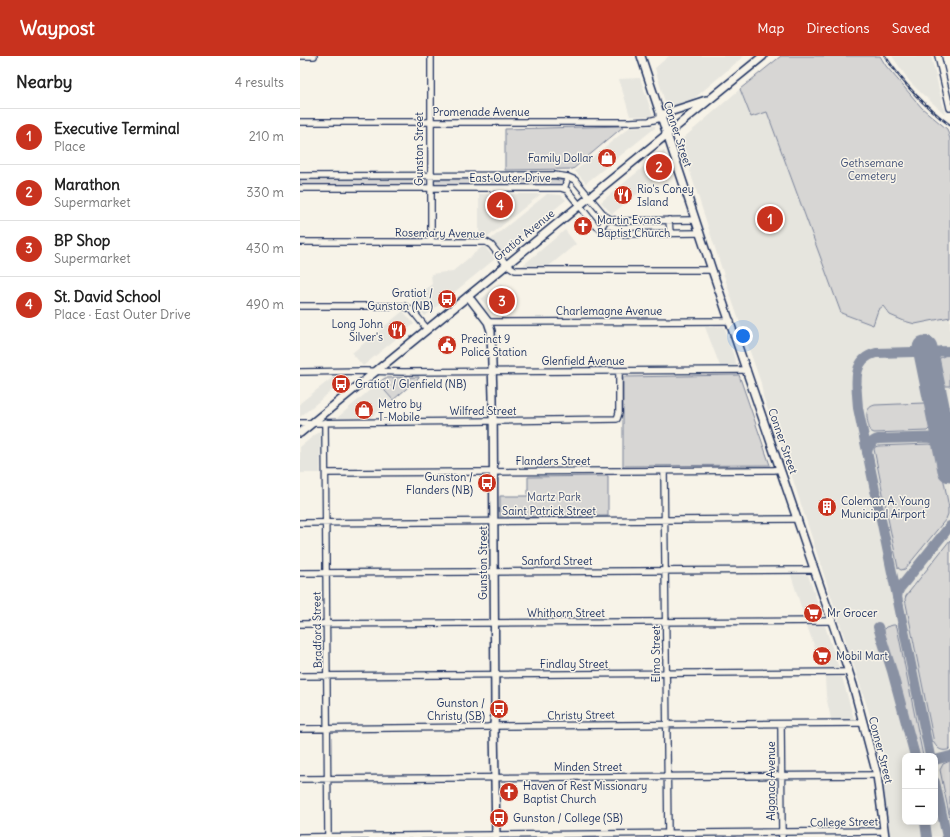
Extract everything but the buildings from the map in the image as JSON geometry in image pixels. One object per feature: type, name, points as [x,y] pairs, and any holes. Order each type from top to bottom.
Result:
[{"type":"main road","name":"Conner Street","points":[[641,56],[695,220],[849,672],[877,775],[885,834]]},
{"type":"main road","name":"Gratiot Avenue","points":[[300,433],[763,56]]},
{"type":"main road","points":[[660,116],[712,98]]},
{"type":"main road","name":"Gunston Street","points":[[468,296],[488,322],[491,331],[496,836]]},
{"type":"street","points":[[300,56],[314,56]]},
{"type":"street","name":"Gunston Street","points":[[430,242],[431,56]]},
{"type":"street","points":[[938,56],[950,108]]},
{"type":"street","name":"Promenade Avenue","points":[[300,122],[630,122],[649,121],[660,116]]},
{"type":"street","name":"East Outer Drive","points":[[300,176],[554,175],[568,177]]},
{"type":"street","points":[[564,189],[568,177],[576,180],[605,216],[614,221],[695,220]]},
{"type":"street","name":"East Outer Drive","points":[[300,188],[561,188],[572,196],[600,228]]},
{"type":"street","points":[[608,218],[600,228],[606,232],[614,234],[700,233]]},
{"type":"street","points":[[669,220],[670,233]]},
{"type":"street","name":"Rosemary Avenue","points":[[300,242],[486,242],[491,245],[506,264]]},
{"type":"street","points":[[506,264],[515,270],[712,270]]},
{"type":"street","points":[[300,306],[404,306],[412,310],[428,329]]},
{"type":"street","name":"Charlemagne Avenue","points":[[488,322],[730,321]]},
{"type":"street","name":"Glenfield Avenue","points":[[300,372],[747,370]]},
{"type":"street","name":"Wilfred Street","points":[[300,423],[493,422],[617,419],[619,413],[619,371]]},
{"type":"street","name":"Bradford Street","points":[[324,422],[326,473],[328,837]]},
{"type":"street","name":"Flanders Street","points":[[326,473],[780,469]]},
{"type":"street","name":"Elmo Street","points":[[664,471],[668,835]]},
{"type":"street","name":"Saint Patrick Street","points":[[300,523],[798,519]]},
{"type":"street","name":"Sanford Street","points":[[300,573],[815,570]]},
{"type":"street","name":"Whithorn Street","points":[[300,624],[832,620]]},
{"type":"street","name":"Findlay Street","points":[[300,676],[849,672]]},
{"type":"street","name":"Christy Street","points":[[300,729],[863,723]]},
{"type":"street","name":"Algonac Avenue","points":[[781,724],[782,835]]},
{"type":"street","name":"Minden Street","points":[[300,779],[877,775]]},
{"type":"street","name":"College Street","points":[[300,837],[885,834]]},
{"type":"shaded area","points":[[669,56],[744,56],[690,102],[667,109],[655,68]]},
{"type":"shaded area","points":[[892,56],[931,56],[945,114],[910,82]]},
{"type":"shaded area","points":[[640,78],[653,116],[630,116],[619,79]]},
{"type":"shaded area","name":"Coleman A. Young Municipal Airport","points":[[740,89],[751,117],[767,112],[841,313],[873,325],[878,310],[883,306],[941,319],[950,317],[950,837],[890,837],[882,775],[887,774],[886,764],[777,431],[763,396],[761,383],[680,141]]},
{"type":"shaded area","points":[[655,126],[655,128],[586,183],[575,171],[630,127]]},
{"type":"shaded area","points":[[664,150],[670,168],[612,214],[601,202]]},
{"type":"shaded area","points":[[479,194],[541,194],[488,237],[479,236]]},
{"type":"shaded area","points":[[547,194],[561,195],[566,200],[502,252],[491,239]]},
{"type":"shaded area","points":[[565,230],[576,244],[549,266],[522,266]]},
{"type":"shaded area","points":[[482,247],[485,247],[495,259],[425,316],[412,300],[432,284],[431,274],[453,271]]},
{"type":"shaded area","points":[[501,283],[512,296],[492,312],[481,299]]},
{"type":"shaded area","points":[[403,311],[414,324],[363,366],[352,353]]},
{"type":"shaded area","points":[[724,326],[737,366],[720,366],[705,327]]},
{"type":"shaded area","points":[[348,377],[300,417],[300,403],[332,378]]},
{"type":"shaded area","points":[[378,383],[393,400],[370,418],[337,418]]},
{"type":"shaded area","points":[[321,430],[320,473],[300,473],[300,447]]},
{"type":"shaded area","points":[[791,575],[808,575],[822,616],[804,616]]},
{"type":"shaded area","points":[[807,626],[825,626],[839,668],[822,667]]},
{"type":"shaded area","points":[[825,677],[842,677],[854,719],[831,719],[826,696]]},
{"type":"green space","name":"Gethsemane Cemetery","points":[[781,56],[880,56],[886,66],[922,108],[947,129],[950,139],[950,317],[915,324],[890,315],[883,306],[878,310],[873,325],[841,313],[767,112],[751,117],[740,89]]},
{"type":"green space","points":[[624,126],[573,169],[505,170],[505,129]]},
{"type":"green space","points":[[300,179],[424,179],[425,184],[300,186]]},
{"type":"green space","points":[[434,179],[555,179],[563,181],[563,183],[561,185],[438,185],[434,184]]},
{"type":"green space","points":[[950,355],[950,386],[942,386],[938,362],[940,358]]},
{"type":"green space","points":[[739,375],[770,465],[623,466],[623,377]]},
{"type":"green space","points":[[419,377],[393,400],[378,383],[385,378]]},
{"type":"green space","points":[[924,403],[929,408],[932,424],[927,431],[874,433],[870,431],[867,420],[867,412],[871,407],[875,405]]},
{"type":"green space","points":[[930,444],[935,446],[938,450],[949,508],[948,514],[946,519],[905,569],[901,570],[898,568],[874,449],[878,446]]},
{"type":"green space","name":"Martz Park","points":[[608,476],[608,516],[500,517],[500,496],[528,496],[528,477]]},
{"type":"green space","points":[[950,540],[950,749],[943,750],[939,749],[934,743],[905,599]]},
{"type":"green space","points":[[895,625],[897,627],[922,753],[918,753],[884,632],[886,627]]},
{"type":"green space","points":[[950,761],[950,819],[940,770],[943,764]]},
{"type":"taxiway","points":[[928,362],[933,355],[941,351]]},
{"type":"taxiway","points":[[929,753],[858,408],[856,383],[862,361],[868,356],[876,353],[950,351]]},
{"type":"taxiway","points":[[867,453],[870,444],[878,439],[950,437]]},
{"type":"taxiway","points":[[931,438],[942,445],[947,458]]},
{"type":"taxiway","points":[[897,598],[900,588],[950,526]]},
{"type":"taxiway","points":[[878,627],[892,671],[914,753]]},
{"type":"taxiway","points":[[938,759],[950,756]]},
{"type":"taxiway","points":[[937,789],[947,837]]},
{"type":"taxiway","points":[[925,825],[927,837]]},
{"type":"runway","points":[[925,348],[950,470]]},
{"type":"railway","points":[[885,56],[914,93],[931,110],[950,125]]},
{"type":"place","name":"Family Dollar","points":[[607,158]]},
{"type":"place","name":"Marathon","points":[[659,167]]},
{"type":"place","name":"Rio's Coney Island","points":[[623,195]]},
{"type":"place","name":"St. David School","points":[[500,205]]},
{"type":"place","name":"Executive Terminal","points":[[770,219]]},
{"type":"place","name":"Martin Evans Baptist Church","points":[[583,226]]},
{"type":"place","name":"Gratiot / Gunston (NB)","points":[[447,299]]},
{"type":"place","name":"BP Shop","points":[[502,301]]},
{"type":"place","name":"Long John Silver's","points":[[397,330]]},
{"type":"place","name":"Precinct 9 Police Station","points":[[447,345]]},
{"type":"place","name":"Gratiot / Glenfield (NB)","points":[[341,384]]},
{"type":"place","name":"Metro by T-Mobile","points":[[364,410]]},
{"type":"place","name":"Gunston / Flanders (NB)","points":[[487,483]]},
{"type":"place","name":"Coleman A. Young Municipal Airport","points":[[827,507]]},
{"type":"place","name":"Mr Grocer","points":[[813,613]]},
{"type":"place","name":"Mobil Mart","points":[[822,656]]},
{"type":"place","name":"Gunston / Christy (SB)","points":[[499,709]]},
{"type":"place","name":"Haven of Rest Missionary Baptist Church","points":[[509,792]]},
{"type":"place","name":"Gunston / College (SB)","points":[[499,818]]}]
